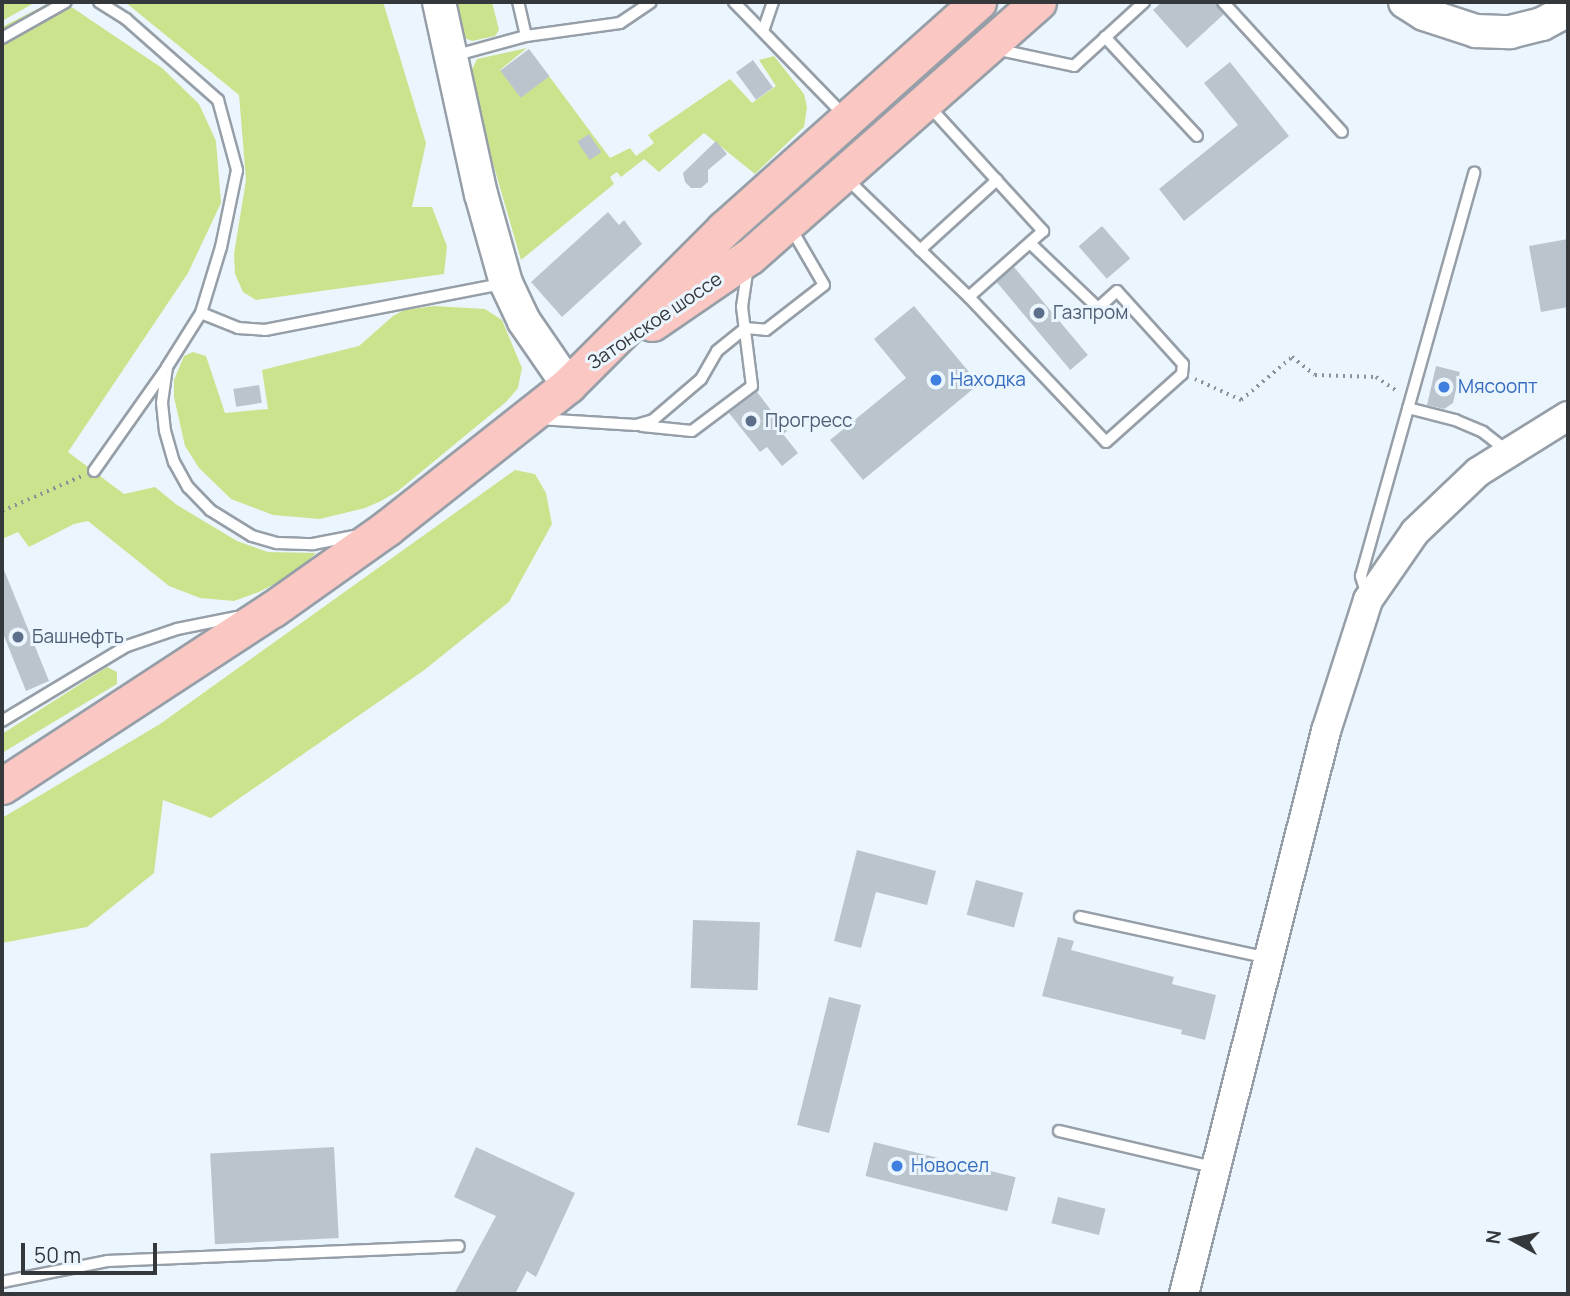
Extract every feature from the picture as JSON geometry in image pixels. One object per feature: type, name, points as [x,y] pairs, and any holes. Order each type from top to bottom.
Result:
[{"type":"main road","points":[[2,786],[273,610],[387,528],[575,378],[524,321],[506,283],[481,194],[439,2]]},
{"type":"main road","name":"Затонское шоссе","points":[[575,378],[724,229],[978,2]]},
{"type":"main road","name":"Затонское шоссе","points":[[575,378],[750,256],[1038,2]]},
{"type":"main road","points":[[1405,2],[1424,13],[1476,32],[1510,32],[1542,24],[1568,10]]},
{"type":"street","points":[[1184,1294],[1326,731],[1368,600],[1415,532],[1478,472],[1568,416]]},
{"type":"lane","points":[[2,38],[66,2]]},
{"type":"lane","points":[[94,471],[167,367],[201,313],[221,247],[237,170],[218,100],[126,19],[99,2]]},
{"type":"lane","points":[[518,2],[526,36]]},
{"type":"lane","points":[[450,57],[526,36],[620,23],[651,2]]},
{"type":"lane","points":[[735,2],[848,118]]},
{"type":"lane","points":[[763,31],[773,2]]},
{"type":"lane","points":[[987,47],[1073,66],[1144,2]]},
{"type":"lane","points":[[1223,2],[1342,132]]},
{"type":"lane","points":[[1105,37],[1197,136]]},
{"type":"lane","points":[[925,102],[1043,231],[969,298]]},
{"type":"lane","points":[[1368,600],[1361,576],[1474,173]]},
{"type":"lane","points":[[842,175],[969,298],[1106,442],[1182,374],[1183,364],[1116,291],[1098,308],[1030,243]]},
{"type":"lane","points":[[920,250],[997,180]]},
{"type":"lane","points":[[636,425],[653,419],[701,379],[717,351],[744,328],[766,330],[824,285],[788,223]]},
{"type":"lane","points":[[526,418],[692,431],[752,386],[742,307],[750,256]]},
{"type":"lane","points":[[201,313],[238,328],[265,330],[506,283]]},
{"type":"lane","points":[[167,367],[162,403],[174,462],[188,487],[217,516],[252,536],[277,542],[313,544],[387,528]]},
{"type":"lane","points":[[1410,404],[1483,432],[1509,453]]},
{"type":"lane","points":[[2,721],[127,646],[177,629],[273,610]]},
{"type":"lane","points":[[1080,917],[1268,958]]},
{"type":"lane","points":[[1059,1130],[1214,1167]]},
{"type":"lane","points":[[2,1282],[107,1261],[459,1246]]},
{"type":"path","points":[[1182,374],[1241,400],[1292,356],[1315,375],[1376,377],[1410,404]]},
{"type":"path","points":[[2,511],[94,471]]},
{"type":"green space","points":[[2,2],[36,2],[2,21]]},
{"type":"green space","points":[[125,2],[383,2],[426,143],[412,207],[432,207],[447,246],[444,274],[256,300],[243,292],[235,274],[234,254],[246,180],[239,95]]},
{"type":"green space","points":[[455,2],[492,2],[499,30],[495,36],[472,41],[462,37]]},
{"type":"green space","points":[[49,3],[73,8],[162,68],[199,104],[216,141],[221,203],[188,273],[68,452],[124,494],[155,487],[177,505],[237,541],[268,552],[316,553],[294,574],[234,601],[200,598],[169,586],[88,521],[74,524],[29,547],[18,532],[2,539],[2,27]]},
{"type":"green space","points":[[527,48],[500,70],[521,97],[549,76],[610,158],[630,148],[636,156],[654,143],[648,135],[730,79],[752,103],[776,86],[759,60],[774,56],[804,94],[807,107],[804,127],[755,174],[704,133],[659,172],[644,159],[621,177],[617,172],[610,177],[614,184],[521,260],[468,77],[477,59]]},
{"type":"green space","points":[[434,306],[485,309],[502,320],[522,368],[518,388],[506,402],[398,491],[381,501],[365,508],[320,519],[273,515],[231,499],[199,468],[185,446],[174,397],[174,380],[184,356],[193,352],[206,356],[225,413],[268,409],[262,370],[359,346],[393,316],[404,310]]},
{"type":"green space","points":[[515,470],[535,474],[546,493],[552,524],[509,602],[423,671],[211,818],[163,800],[154,873],[87,927],[2,943],[2,818],[160,724]]},
{"type":"green space","points":[[107,667],[117,672],[117,684],[2,753],[2,734]]},
{"type":"building","points":[[1162,2],[1215,2],[1224,14],[1187,48],[1153,10]]},
{"type":"building","points":[[529,49],[549,76],[521,98],[500,71]]},
{"type":"building","points":[[753,60],[773,88],[756,100],[736,72]]},
{"type":"building","points":[[1230,62],[1289,136],[1184,221],[1159,189],[1238,125],[1204,83]]},
{"type":"building","points":[[589,134],[601,152],[590,160],[577,142]]},
{"type":"building","points":[[716,141],[727,154],[708,170],[708,182],[701,188],[691,188],[685,182],[683,173]]},
{"type":"building","points":[[608,212],[619,225],[624,220],[642,244],[562,317],[531,282]]},
{"type":"building","points":[[1102,226],[1130,258],[1107,279],[1079,246]]},
{"type":"building","points":[[1568,239],[1568,307],[1541,312],[1529,246]]},
{"type":"building","points":[[1014,267],[1088,355],[1070,370],[996,282]]},
{"type":"building","points":[[914,306],[979,384],[863,480],[830,440],[906,378],[874,339]]},
{"type":"building","name":"Мясоопт","points":[[1436,366],[1460,372],[1453,403],[1444,409],[1427,405]]},
{"type":"building","points":[[259,385],[262,403],[236,407],[233,389]]},
{"type":"building","points":[[757,392],[787,431],[783,434],[798,453],[782,466],[767,447],[760,452],[729,413]]},
{"type":"building","points":[[2,565],[49,681],[26,691],[2,631]]},
{"type":"building","points":[[857,850],[936,871],[927,905],[876,892],[861,948],[834,941]]},
{"type":"building","points":[[976,880],[1023,893],[1014,927],[967,915]]},
{"type":"building","points":[[693,920],[760,922],[758,990],[691,988]]},
{"type":"building","points":[[1058,937],[1074,941],[1071,950],[1174,977],[1172,984],[1216,995],[1205,1040],[1181,1034],[1182,1030],[1042,996]]},
{"type":"building","points":[[829,997],[861,1005],[829,1133],[797,1125]]},
{"type":"building","points":[[874,1142],[1016,1177],[1007,1211],[866,1176]]},
{"type":"building","points":[[334,1147],[339,1238],[215,1244],[210,1153]]},
{"type":"building","points":[[476,1147],[575,1193],[536,1277],[527,1271],[515,1294],[454,1294],[496,1216],[454,1197]]},
{"type":"building","points":[[1058,1197],[1106,1209],[1099,1235],[1051,1223]]},
{"type":"place","name":"Газпром","points":[[1039,313]]},
{"type":"place","name":"Находка","points":[[936,380]]},
{"type":"place","name":"Мясоопт","points":[[1444,387]]},
{"type":"place","name":"Прогресс","points":[[751,421]]},
{"type":"place","name":"Башнефть","points":[[18,637]]},
{"type":"place","name":"Новосел","points":[[897,1166]]}]
